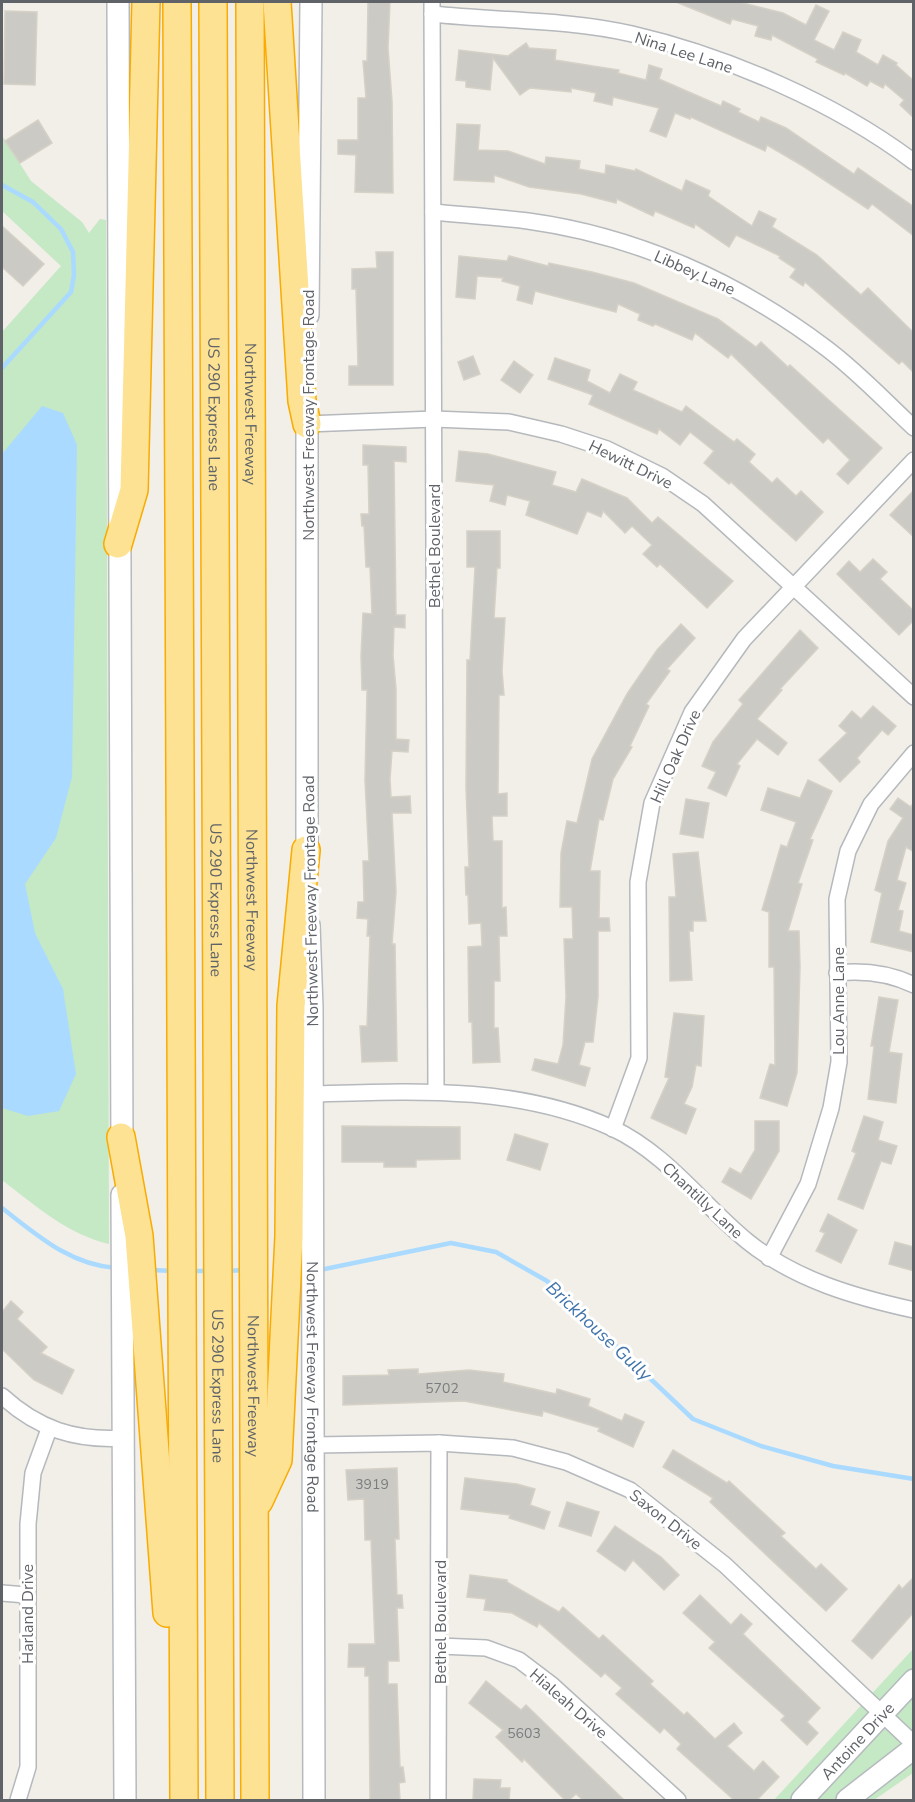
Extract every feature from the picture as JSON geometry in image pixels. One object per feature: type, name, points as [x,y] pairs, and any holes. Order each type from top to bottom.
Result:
[{"type":"highway","points":[[118,544],[134,490],[146,2]]},
{"type":"highway","points":[[177,2],[184,1800]]},
{"type":"highway","name":"US 290 Express Lane","points":[[213,2],[219,1800]]},
{"type":"highway","name":"Northwest Freeway","points":[[250,2],[255,1800]]},
{"type":"highway","points":[[277,2],[302,401],[307,424]]},
{"type":"highway","points":[[255,1508],[279,1460],[285,1305],[301,1235],[291,1006],[306,850]]},
{"type":"highway","points":[[122,1137],[131,1235],[134,1306],[159,1520],[184,1800]]},
{"type":"main road","points":[[118,2],[118,544],[122,1137]]},
{"type":"main road","name":"Northwest Freeway Frontage Road","points":[[311,2],[306,850],[312,1094],[301,1235],[313,1306],[314,1800]]},
{"type":"main road","points":[[125,1800],[124,1438],[134,1306]]},
{"type":"main road","name":"Antoine Drive","points":[[802,1800],[914,1680]]},
{"type":"main road","name":"Antoine Drive","points":[[847,1800],[914,1746]]},
{"type":"street","name":"Nina Lee Lane","points":[[432,8],[632,34],[707,57],[805,97],[892,145],[914,162]]},
{"type":"street","name":"Bethel Boulevard","points":[[432,8],[436,1090]]},
{"type":"street","name":"Libbey Lane","points":[[433,212],[529,221],[603,236],[670,258],[749,296],[827,349],[914,428]]},
{"type":"street","name":"Hewitt Drive","points":[[307,424],[434,419],[509,422],[561,434],[607,449],[662,476],[703,504],[914,697]]},
{"type":"street","name":"Hill Oak Drive","points":[[613,1129],[639,1058],[638,882],[652,803],[692,712],[744,639],[914,460]]},
{"type":"street","name":"Lou Anne Lane","points":[[768,1258],[808,1184],[831,1108],[839,1062],[837,900],[848,851],[871,804],[914,753]]},
{"type":"street","points":[[837,972],[862,971],[897,977],[914,985]]},
{"type":"street","name":"Chantilly Lane","points":[[312,1094],[436,1090],[521,1100],[613,1129],[665,1162],[746,1240],[768,1258],[804,1276],[857,1297],[914,1310]]},
{"type":"street","points":[[2,1396],[49,1429],[88,1438],[124,1438]]},
{"type":"street","name":"Harland Drive","points":[[18,1800],[28,1767],[26,1594],[28,1524],[33,1473],[49,1429]]},
{"type":"street","name":"Bethel Boulevard","points":[[438,1800],[439,1443]]},
{"type":"street","name":"Saxon Drive","points":[[314,1445],[439,1443],[513,1448],[566,1462],[630,1490],[725,1564],[914,1746]]},
{"type":"street","points":[[2,1593],[26,1594]]},
{"type":"street","name":"Hialeah Drive","points":[[440,1646],[486,1648],[519,1660],[552,1685],[678,1800]]},
{"type":"green space","points":[[3,137],[31,181],[82,222],[89,233],[100,219],[106,220],[109,1244],[66,1226],[2,1180],[2,332],[61,266],[2,211]]},
{"type":"green space","points":[[913,1649],[913,1773],[874,1800],[774,1800]]},
{"type":"water","points":[[42,406],[63,413],[77,445],[72,777],[56,838],[25,884],[35,933],[63,989],[76,1074],[59,1111],[28,1116],[2,1108],[2,454]]},
{"type":"building","points":[[368,2],[390,2],[388,48],[392,101],[393,193],[355,192],[356,155],[338,154],[338,140],[358,140],[358,98],[366,98],[363,61],[367,61]]},
{"type":"building","points":[[676,2],[739,2],[783,13],[806,25],[816,5],[829,11],[814,40],[834,50],[843,32],[861,40],[856,52],[878,65],[883,55],[897,63],[896,65],[914,81],[914,118],[900,105],[904,100],[885,84],[883,88],[870,81],[867,86],[845,73],[844,75],[816,62],[818,59],[772,35],[771,40],[755,36],[758,26],[732,19],[730,24]]},
{"type":"building","points":[[5,11],[37,12],[35,85],[4,84]]},
{"type":"building","points":[[526,43],[529,48],[556,50],[555,60],[619,70],[618,73],[646,80],[649,65],[662,69],[659,79],[721,106],[723,101],[740,109],[738,112],[759,122],[761,117],[786,128],[854,174],[858,168],[914,207],[914,236],[872,204],[868,209],[767,145],[765,151],[691,117],[690,119],[675,113],[666,137],[650,131],[659,108],[613,97],[612,105],[594,101],[596,93],[571,88],[571,92],[530,88],[520,95],[493,58],[490,90],[466,87],[466,81],[456,80],[459,50],[508,56]]},
{"type":"building","points":[[38,120],[52,143],[20,163],[5,141]]},
{"type":"building","points":[[457,124],[480,125],[478,150],[508,151],[545,164],[546,157],[580,161],[579,169],[605,174],[606,165],[635,171],[636,169],[682,191],[686,180],[710,191],[708,196],[752,226],[759,211],[776,219],[772,227],[817,255],[861,295],[868,288],[914,333],[914,373],[902,361],[899,364],[805,282],[803,286],[790,277],[796,269],[779,258],[780,256],[736,235],[729,247],[695,224],[694,228],[655,211],[653,216],[617,199],[616,203],[581,194],[529,187],[494,175],[494,182],[454,180]]},
{"type":"building","points":[[2,226],[44,264],[23,286],[2,267]]},
{"type":"building","points":[[376,252],[393,252],[393,385],[349,385],[349,366],[358,366],[356,289],[352,289],[352,269],[377,268]]},
{"type":"building","points":[[459,256],[507,261],[509,256],[548,266],[549,263],[592,272],[634,283],[718,319],[756,347],[761,342],[788,367],[790,365],[882,448],[848,484],[837,474],[850,460],[828,438],[823,443],[731,354],[728,358],[695,333],[692,340],[655,324],[653,326],[638,320],[640,314],[618,304],[616,312],[535,291],[532,304],[517,300],[520,286],[502,281],[503,278],[477,276],[475,299],[456,297]]},
{"type":"building","points":[[473,356],[480,374],[464,380],[458,362]]},
{"type":"building","points":[[555,358],[590,370],[587,381],[610,393],[620,374],[637,382],[633,390],[682,412],[686,406],[734,442],[737,439],[755,454],[749,462],[772,483],[777,478],[796,496],[801,491],[823,512],[796,541],[731,482],[729,484],[704,463],[714,451],[690,432],[680,445],[659,429],[657,434],[589,404],[593,395],[548,379]]},
{"type":"building","points":[[514,361],[533,375],[520,393],[501,380]]},
{"type":"building","points":[[363,445],[406,447],[406,462],[394,461],[396,615],[405,615],[405,628],[394,627],[393,655],[396,739],[409,740],[408,752],[392,751],[390,779],[391,797],[410,796],[411,813],[392,813],[396,892],[392,944],[395,944],[397,1061],[362,1062],[360,1026],[367,1026],[370,936],[367,936],[368,919],[357,918],[358,902],[364,902],[363,861],[369,861],[365,780],[367,690],[362,690],[361,656],[363,613],[372,614],[370,567],[366,567],[364,526],[362,526],[361,514],[369,514],[368,465],[363,465]]},
{"type":"building","points":[[459,451],[488,454],[556,472],[552,485],[576,492],[582,479],[627,498],[652,523],[658,517],[733,581],[707,608],[660,564],[657,567],[643,554],[652,545],[632,526],[625,533],[603,511],[601,517],[587,511],[577,534],[526,515],[530,501],[507,495],[505,505],[490,501],[494,485],[456,481]]},
{"type":"building","points":[[914,490],[914,537],[890,515]]},
{"type":"building","points":[[467,531],[500,531],[500,568],[497,568],[494,618],[505,618],[502,671],[504,695],[499,695],[498,794],[507,793],[507,816],[492,816],[493,841],[502,841],[502,908],[506,907],[507,936],[499,936],[500,981],[494,981],[494,1028],[498,1028],[500,1062],[473,1063],[472,1022],[469,1022],[468,947],[482,946],[481,923],[469,924],[468,895],[466,895],[465,867],[469,867],[466,787],[467,660],[470,660],[475,567],[467,567]]},
{"type":"building","points":[[873,559],[887,572],[880,579],[914,611],[914,620],[899,635],[837,574],[849,561],[860,572]]},
{"type":"building","points":[[681,624],[695,638],[667,669],[670,671],[646,704],[649,706],[630,746],[632,747],[613,779],[603,820],[599,819],[590,871],[600,871],[599,918],[609,918],[610,931],[598,931],[598,997],[593,1042],[585,1042],[579,1065],[590,1068],[585,1086],[532,1070],[535,1059],[558,1064],[563,1045],[566,997],[564,939],[573,939],[572,907],[560,907],[561,853],[567,821],[577,823],[592,759],[627,694],[657,650]]},
{"type":"building","points":[[800,630],[818,648],[780,689],[782,690],[757,719],[787,743],[778,755],[757,739],[737,764],[740,766],[726,796],[708,788],[716,772],[702,766],[713,742],[743,704],[739,700]]},
{"type":"building","points":[[873,706],[896,726],[888,735],[882,730],[857,758],[860,762],[840,782],[819,760],[847,733],[839,726],[852,711],[861,719]]},
{"type":"building","points":[[808,780],[832,791],[810,839],[813,840],[798,883],[802,884],[788,931],[799,931],[800,967],[797,1073],[787,1106],[760,1098],[770,1064],[775,1065],[774,967],[769,967],[769,912],[762,910],[781,845],[787,847],[796,822],[761,810],[768,788],[800,798]]},
{"type":"building","points":[[898,798],[911,807],[914,802],[914,852],[906,847],[897,880],[906,883],[898,910],[903,911],[899,931],[914,935],[914,952],[871,942],[882,893],[875,890],[888,841],[903,818],[890,809]]},
{"type":"building","points":[[686,799],[709,803],[703,838],[680,834]]},
{"type":"building","points":[[698,852],[706,921],[693,921],[693,931],[689,931],[692,980],[670,981],[669,897],[676,897],[673,854]]},
{"type":"building","points":[[879,997],[898,1000],[889,1052],[902,1054],[896,1103],[868,1099],[874,1046],[871,1046]]},
{"type":"building","points":[[674,1013],[704,1016],[701,1066],[696,1065],[692,1087],[684,1104],[696,1109],[686,1134],[651,1118],[669,1078],[665,1077]]},
{"type":"building","points":[[864,1116],[883,1122],[878,1140],[897,1146],[891,1164],[881,1161],[863,1209],[838,1199],[856,1153],[852,1151]]},
{"type":"building","points":[[755,1121],[779,1121],[779,1151],[751,1199],[722,1182],[730,1168],[741,1174],[755,1150]]},
{"type":"building","points":[[342,1126],[460,1127],[460,1159],[416,1160],[416,1167],[384,1167],[384,1162],[342,1162]]},
{"type":"building","points":[[515,1134],[548,1144],[540,1170],[507,1160]]},
{"type":"building","points":[[828,1214],[857,1230],[841,1263],[816,1251],[825,1233],[820,1231]]},
{"type":"building","points":[[895,1242],[914,1247],[914,1271],[889,1264]]},
{"type":"building","points":[[11,1301],[23,1312],[17,1319],[47,1347],[41,1353],[74,1370],[62,1394],[34,1380],[2,1349],[2,1312]]},
{"type":"building","points":[[418,1369],[418,1374],[469,1370],[504,1374],[503,1382],[556,1394],[557,1389],[590,1399],[588,1406],[622,1421],[625,1414],[644,1422],[633,1447],[598,1431],[600,1428],[543,1411],[542,1416],[464,1401],[343,1405],[343,1376],[389,1375],[388,1370]]},
{"type":"building","points":[[673,1450],[727,1483],[729,1481],[785,1533],[781,1536],[816,1569],[821,1564],[847,1589],[826,1611],[710,1502],[713,1498],[663,1467]]},
{"type":"building","points":[[397,1468],[399,1539],[395,1539],[397,1595],[402,1595],[403,1608],[397,1608],[399,1661],[388,1661],[388,1684],[397,1684],[400,1767],[403,1767],[405,1782],[399,1783],[400,1800],[370,1800],[369,1676],[365,1676],[365,1667],[348,1667],[349,1644],[375,1644],[371,1540],[365,1540],[364,1499],[348,1500],[346,1470]]},
{"type":"building","points":[[465,1478],[517,1484],[535,1489],[530,1505],[550,1512],[544,1529],[509,1518],[510,1515],[461,1509]]},
{"type":"building","points":[[567,1502],[599,1512],[591,1536],[559,1526]]},
{"type":"building","points":[[615,1526],[661,1557],[679,1575],[664,1590],[633,1560],[625,1571],[597,1551]]},
{"type":"building","points":[[470,1575],[507,1580],[559,1612],[563,1607],[599,1639],[603,1635],[653,1681],[650,1684],[684,1715],[687,1712],[715,1739],[734,1723],[742,1733],[727,1746],[754,1771],[763,1761],[779,1777],[757,1800],[734,1800],[677,1749],[681,1744],[664,1728],[660,1733],[616,1694],[622,1688],[605,1673],[601,1677],[539,1623],[537,1627],[512,1613],[484,1610],[486,1599],[467,1597]]},
{"type":"building","points":[[914,1577],[914,1612],[872,1659],[852,1641],[899,1585],[902,1589]]},
{"type":"building","points":[[700,1595],[731,1625],[741,1614],[752,1624],[743,1634],[820,1708],[807,1722],[818,1733],[807,1745],[781,1720],[785,1716],[709,1648],[715,1642],[683,1613]]},
{"type":"building","points":[[486,1681],[521,1710],[526,1705],[624,1800],[583,1800],[576,1794],[569,1800],[565,1800],[524,1759],[522,1762],[496,1737],[503,1730],[469,1703]]},
{"type":"building","points":[[474,1779],[501,1780],[500,1788],[510,1788],[509,1800],[473,1800]]},
{"type":"waterway","points":[[2,185],[33,202],[61,229],[73,252],[74,275],[71,292],[2,368]]},
{"type":"waterway","name":"Brickhouse Gully","points":[[2,1208],[41,1238],[69,1255],[99,1266],[116,1268]]},
{"type":"waterway","name":"Brickhouse Gully","points":[[320,1270],[451,1243],[496,1252],[547,1281],[693,1419],[761,1446],[833,1466],[914,1479]]},
{"type":"waterway","name":"Brickhouse Gully","points":[[152,1270],[173,1271]]},
{"type":"waterway","name":"Brickhouse Gully","points":[[227,1271],[245,1270]]},
{"type":"waterway","name":"Brickhouse Gully","points":[[191,1271],[209,1271]]}]
